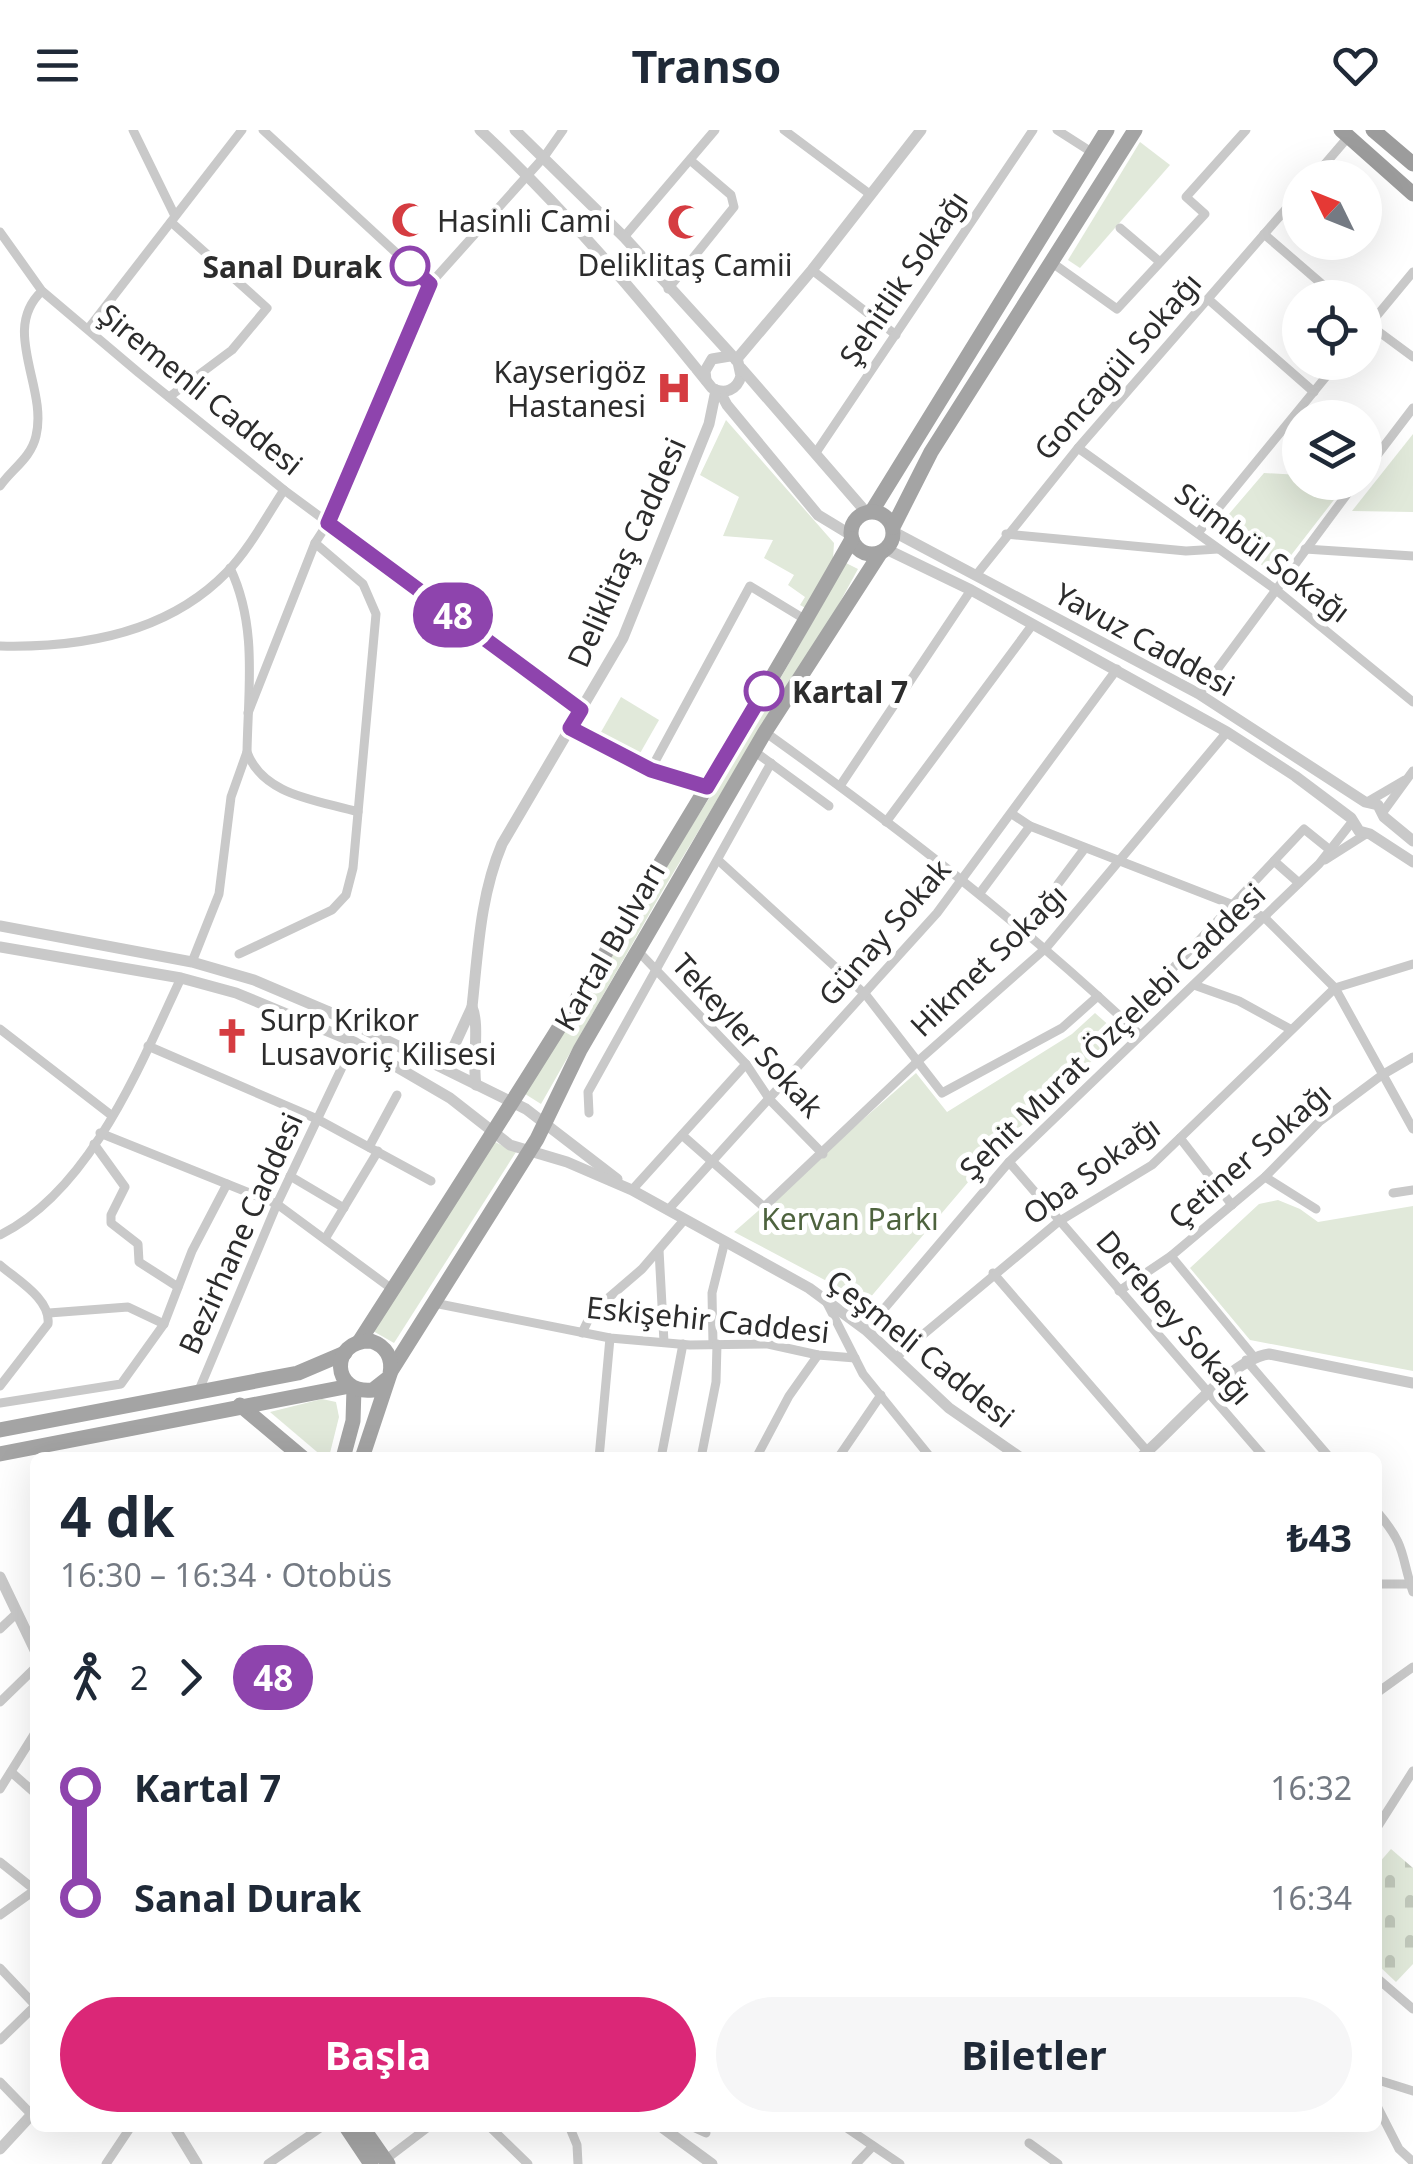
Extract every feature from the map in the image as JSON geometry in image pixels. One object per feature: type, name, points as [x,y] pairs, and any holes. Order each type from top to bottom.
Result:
[{"type":"highway","points":[[1373,130],[1413,164]]},
{"type":"highway","points":[[1345,133],[1413,194]]},
{"type":"main road","points":[[1107,130],[869,511],[854,522],[851,537],[862,552],[883,551],[931,452],[1134,130]]},
{"type":"main road","points":[[869,511],[887,517],[893,529]]},
{"type":"main road","name":"Kartal Bulvarı","points":[[359,1342],[707,787],[851,537]]},
{"type":"main road","name":"Kartal Bulvarı","points":[[364,1452],[389,1375],[530,1150],[580,1050],[754,750],[883,551]]},
{"type":"main road","points":[[0,1430],[298,1374],[359,1342],[371,1341],[382,1346],[389,1356],[389,1375],[373,1390],[352,1387],[240,1405],[38,1452]]},
{"type":"main road","points":[[344,1353],[341,1370],[352,1387],[352,1420],[344,1452]]},
{"type":"main road","points":[[240,1405],[296,1452]]},
{"type":"main road","points":[[0,1454],[29,1454]]},
{"type":"main road","points":[[351,2132],[381,2163]]},
{"type":"main road","points":[[366,2132],[381,2163]]},
{"type":"street","points":[[133,130],[173,219],[267,308],[232,350],[169,397]]},
{"type":"street","points":[[88,330],[242,130]]},
{"type":"street","points":[[263,130],[430,284]]},
{"type":"street","points":[[480,130],[606,258],[818,516],[851,537]]},
{"type":"street","points":[[515,130],[624,237],[869,511]]},
{"type":"street","points":[[248,714],[315,543],[328,523],[430,284],[544,157],[563,130]]},
{"type":"street","points":[[624,237],[715,130]]},
{"type":"street","points":[[784,130],[871,195]]},
{"type":"street","points":[[718,391],[737,384],[735,361],[921,130]]},
{"type":"street","name":"Şehitlik Sokağı","points":[[815,454],[1033,130]]},
{"type":"street","points":[[1057,130],[1092,153]]},
{"type":"street","points":[[1051,262],[1116,309],[1204,214],[1186,197],[1246,130]]},
{"type":"street","points":[[1326,160],[1345,133]]},
{"type":"street","points":[[668,289],[734,206],[731,195],[690,160]]},
{"type":"street","name":"Goncagül Sokağı","points":[[976,574],[1078,448],[1282,214]]},
{"type":"street","points":[[1120,228],[1160,262]]},
{"type":"street","name":"Şiremenli Caddesi","points":[[0,232],[42,291],[169,397],[284,490],[581,710]]},
{"type":"street","points":[[1264,234],[1317,280]]},
{"type":"street","points":[[812,270],[896,335]]},
{"type":"street","points":[[1382,307],[1413,272]]},
{"type":"street","points":[[0,486],[29,454],[38,431],[18,330],[27,306],[42,291]]},
{"type":"street","points":[[1208,299],[1314,392]]},
{"type":"street","points":[[1382,336],[1413,357]]},
{"type":"street","points":[[706,380],[708,362],[721,355],[735,361]]},
{"type":"street","points":[[1198,534],[1324,380]]},
{"type":"street","name":"Deliklitaş Caddesi","points":[[444,1068],[472,1007],[482,909],[496,858],[629,624],[709,424],[718,391]]},
{"type":"street","points":[[1382,449],[1413,408]]},
{"type":"street","name":"Sümbül Sokağı","points":[[1078,448],[1274,589],[1413,702]]},
{"type":"street","points":[[0,646],[87,642],[136,628],[184,605],[230,568],[284,490]]},
{"type":"street","points":[[1199,694],[1342,500]]},
{"type":"street","name":"Yavuz Caddesi","points":[[893,529],[1199,694],[1367,801]]},
{"type":"street","points":[[1006,534],[1186,551],[1220,549]]},
{"type":"street","points":[[239,954],[301,927],[340,904],[349,884],[376,614],[362,584],[315,543]]},
{"type":"street","points":[[1305,550],[1413,556]]},
{"type":"street","name":"Yavuz Caddesi","points":[[883,551],[971,590],[1227,732],[1352,820]]},
{"type":"street","points":[[192,962],[219,894],[230,797],[246,752],[248,624],[230,568]]},
{"type":"street","points":[[651,770],[750,586],[806,620]]},
{"type":"street","points":[[840,786],[971,590]]},
{"type":"street","points":[[886,822],[1034,624]]},
{"type":"street","name":"Günay Sokak","points":[[668,1210],[866,995],[964,880],[1116,669]]},
{"type":"street","points":[[570,728],[651,770],[707,787]]},
{"type":"street","points":[[765,732],[964,880],[1046,948],[1140,1036]]},
{"type":"street","name":"Hikmet Sokağı","points":[[713,1161],[764,1207],[918,1061],[1046,948],[1227,732]]},
{"type":"street","points":[[754,750],[829,806]]},
{"type":"street","points":[[246,752],[257,772],[277,788],[358,812]]},
{"type":"street","points":[[589,1112],[588,1092],[771,763]]},
{"type":"street","points":[[1368,834],[1379,830],[1384,815],[1413,770]]},
{"type":"street","points":[[1404,780],[1354,809],[1352,820],[1356,829],[1413,862]]},
{"type":"street","points":[[1367,801],[1378,805],[1413,841]]},
{"type":"street","points":[[1012,814],[1030,826],[1264,917],[1334,988],[1413,1129]]},
{"type":"street","name":"Şehit Murat Özçelebi Caddesi","points":[[866,1330],[1009,1162],[1319,864],[1352,820]]},
{"type":"street","points":[[980,893],[1030,826]]},
{"type":"street","points":[[1124,1020],[1304,829],[1330,850]]},
{"type":"street","name":"Şehit Murat Özçelebi Caddesi","points":[[1319,864],[1368,834]]},
{"type":"street","points":[[1058,884],[1085,848]]},
{"type":"street","points":[[718,860],[866,995],[942,1093],[1062,1028],[1098,996]]},
{"type":"street","points":[[1274,861],[1299,883]]},
{"type":"street","name":"Çeşmeli Caddesi","points":[[0,926],[192,962],[254,980],[327,1011],[532,1112],[632,1190]]},
{"type":"street","name":"Çeşmeli Caddesi","points":[[0,946],[181,978],[236,993],[354,1042],[450,1098],[514,1147],[632,1190],[824,1298],[866,1330],[949,1408],[1012,1452]]},
{"type":"street","name":"Tekeyler Sokak","points":[[637,950],[746,1064],[770,1100],[822,1154]]},
{"type":"street","name":"Oba Sokağı","points":[[895,1358],[1058,1222],[1152,1165],[1334,988],[1413,964]]},
{"type":"street","points":[[0,1235],[44,1206],[94,1144],[181,978]]},
{"type":"street","points":[[1194,985],[1239,1000],[1290,1029]]},
{"type":"street","name":"Deliklitaş Caddesi","points":[[472,1007],[476,1015],[476,1085]]},
{"type":"street","points":[[0,1029],[112,1115]]},
{"type":"street","name":"Bezirhane Caddesi","points":[[199,1390],[277,1204],[354,1042]]},
{"type":"street","points":[[148,1046],[317,1119],[431,1181]]},
{"type":"street","name":"Çetiner Sokağı","points":[[1119,1291],[1171,1256],[1232,1205],[1319,1122],[1413,1057]]},
{"type":"street","points":[[632,1190],[746,1064]]},
{"type":"street","points":[[325,1240],[398,1095]]},
{"type":"street","points":[[100,1133],[277,1204],[392,1290]]},
{"type":"street","points":[[682,1135],[713,1161]]},
{"type":"street","points":[[1180,1138],[1232,1205]]},
{"type":"street","points":[[94,1144],[126,1187],[111,1215],[112,1223],[138,1244],[140,1264],[178,1287]]},
{"type":"street","name":"Derebey Sokağı","points":[[1009,1162],[1260,1452]]},
{"type":"street","points":[[290,1176],[344,1208]]},
{"type":"street","points":[[1265,1177],[1316,1209]]},
{"type":"street","points":[[0,1403],[121,1384],[164,1324],[192,1251],[226,1184]]},
{"type":"street","points":[[1393,1193],[1413,1190]]},
{"type":"street","points":[[582,1333],[592,1312],[642,1269],[685,1219]]},
{"type":"street","points":[[702,1452],[716,1382],[712,1293],[725,1241]]},
{"type":"street","points":[[660,1249],[664,1342]]},
{"type":"street","points":[[1171,1256],[1325,1452]]},
{"type":"street","points":[[0,1265],[49,1313],[48,1324],[0,1386]]},
{"type":"street","points":[[994,1273],[1144,1452]]},
{"type":"street","points":[[824,1298],[855,1358]]},
{"type":"street","name":"Eskişehir Caddesi","points":[[434,1303],[610,1338],[683,1344],[768,1344],[855,1358],[863,1374],[926,1452]]},
{"type":"street","points":[[49,1313],[128,1307],[164,1324]]},
{"type":"street","points":[[599,1452],[610,1338]]},
{"type":"street","points":[[662,1452],[683,1344]]},
{"type":"street","points":[[1150,1452],[1250,1358],[1269,1354],[1413,1383]]},
{"type":"street","points":[[759,1452],[789,1396],[818,1355]]},
{"type":"street","points":[[842,1452],[881,1395]]},
{"type":"street","points":[[1382,1518],[1399,1541],[1412,1587],[1382,1584]]},
{"type":"street","points":[[0,1577],[30,1640]]},
{"type":"street","points":[[0,1630],[17,1613]]},
{"type":"street","points":[[1382,1689],[1413,1667]]},
{"type":"street","points":[[0,1702],[30,1673]]},
{"type":"street","points":[[0,1789],[30,1742]]},
{"type":"street","points":[[0,1765],[30,1789]]},
{"type":"street","points":[[1382,1820],[1413,1771]]},
{"type":"street","points":[[0,1862],[30,1886]]},
{"type":"street","points":[[0,1915],[30,1894]]},
{"type":"street","points":[[0,1968],[30,2001]]},
{"type":"street","points":[[1382,1982],[1413,2009]]},
{"type":"street","points":[[0,2040],[30,2011]]},
{"type":"street","points":[[1382,2081],[1413,2091]]},
{"type":"street","points":[[0,2082],[30,2110]]},
{"type":"street","points":[[0,2149],[30,2116]]},
{"type":"street","points":[[1382,2116],[1399,2149],[1413,2162]]},
{"type":"street","points":[[106,2164],[127,2132]]},
{"type":"street","points":[[177,2132],[197,2164]]},
{"type":"street","points":[[268,2164],[314,2132]]},
{"type":"street","points":[[381,2163],[421,2132]]},
{"type":"street","points":[[495,2132],[528,2164]]},
{"type":"street","points":[[572,2132],[578,2145],[578,2164]]},
{"type":"street","points":[[668,2132],[712,2164]]},
{"type":"street","points":[[852,2132],[879,2154],[900,2164]]},
{"type":"street","points":[[1029,2143],[1058,2164]]},
{"type":"street","points":[[856,2164],[879,2154]]},
{"type":"green space","points":[[1140,142],[1170,165],[1080,268],[1068,260]]},
{"type":"green space","points":[[726,420],[834,543],[833,559],[809,610],[800,605],[805,597],[788,585],[794,575],[764,558],[773,540],[723,536],[739,497],[700,475]]},
{"type":"green space","points":[[1413,434],[1413,512],[1352,511],[1361,500],[1382,500],[1382,473]]},
{"type":"green space","points":[[1264,473],[1282,474],[1282,500],[1334,500],[1275,576],[1217,528]]},
{"type":"green space","points":[[846,563],[858,569],[811,655],[743,757],[663,890],[541,1104],[522,1092],[738,753]]},
{"type":"green space","points":[[621,697],[659,720],[639,755],[601,732]]},
{"type":"green space","name":"Kervan Parkı","points":[[1095,1013],[1120,1035],[997,1148],[869,1299],[838,1287],[734,1232],[916,1073],[947,1112],[1072,1034]]},
{"type":"green space","points":[[493,1141],[516,1152],[394,1343],[373,1331]]},
{"type":"green space","points":[[1278,1200],[1318,1222],[1413,1206],[1413,1371],[1250,1340],[1190,1268],[1259,1204]]},
{"type":"green space","points":[[322,1399],[336,1402],[339,1417],[330,1452],[317,1452],[270,1412]]},
{"type":"green space","points":[[1391,1849],[1413,1868],[1413,1964],[1396,1982],[1382,1969],[1382,1859]]},
{"type":"bus line","name":"48","points":[[410,266],[430,284],[328,523],[581,710],[570,728],[651,770],[707,787],[764,691]]},
{"type":"place","name":"Hasinli Cami","points":[[409,220]]},
{"type":"place","name":"Deliklitaş Camii","points":[[685,222]]},
{"type":"place","name":"Sanal Durak","points":[[410,266]]},
{"type":"place","name":"Kayserigöz Hastanesi","points":[[674,388]]},
{"type":"place","name":"Kartal 7","points":[[764,691]]},
{"type":"place","name":"Surp Krikor Lusavoriç Kilisesi","points":[[232,1036]]}]
